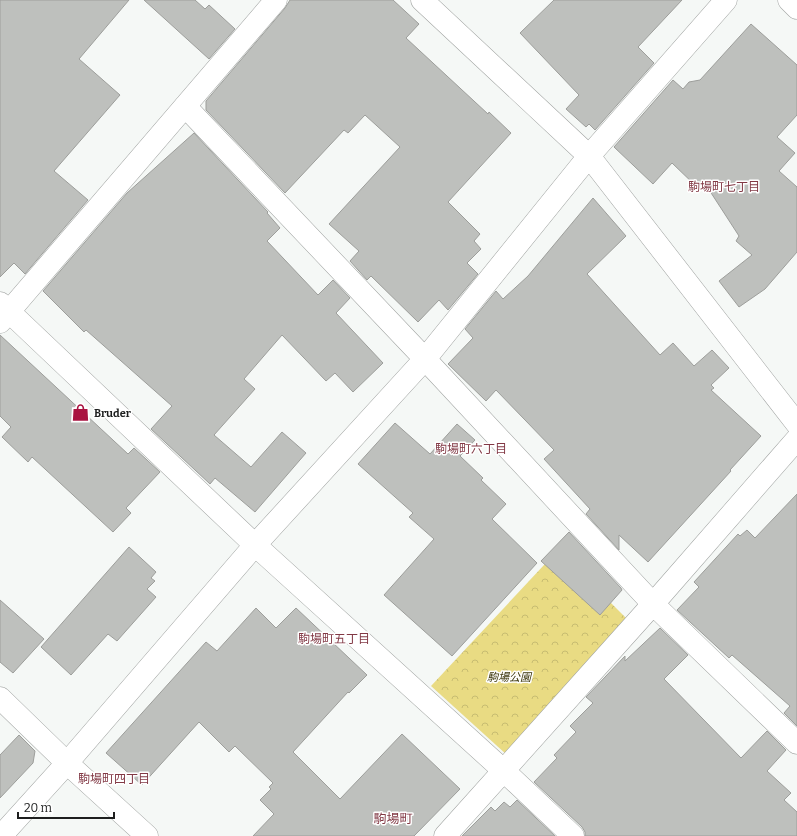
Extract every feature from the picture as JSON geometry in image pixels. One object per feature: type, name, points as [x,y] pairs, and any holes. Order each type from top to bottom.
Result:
[{"type":"street","points":[[276,0],[185,106],[3,312],[255,545],[503,770],[573,836]]},
{"type":"street","points":[[422,0],[589,156],[797,424]]},
{"type":"street","points":[[1,836],[67,763],[255,545],[425,359],[589,156],[726,0]]},
{"type":"street","points":[[789,0],[797,8]]},
{"type":"street","points":[[185,106],[425,359],[653,604],[797,743]]},
{"type":"street","points":[[445,836],[653,604],[797,439]]},
{"type":"street","points":[[0,698],[67,763],[147,836]]},
{"type":"green space","name":"駒場公園","points":[[558,550],[630,622],[507,755],[431,686]]},
{"type":"building","points":[[0,0],[129,0],[79,59],[120,95],[54,171],[88,200],[25,274],[14,263],[0,277]]},
{"type":"building","points":[[144,0],[195,0],[205,9],[209,5],[235,29],[209,59]]},
{"type":"building","points":[[290,0],[393,0],[419,24],[406,38],[488,114],[489,112],[511,133],[448,202],[480,234],[474,241],[481,249],[467,263],[478,274],[448,310],[439,300],[418,322],[371,276],[367,280],[350,261],[359,251],[329,224],[400,147],[365,115],[348,133],[344,130],[285,193],[206,110],[206,101],[285,8]]},
{"type":"building","points":[[554,0],[682,0],[638,47],[654,63],[595,130],[589,124],[586,127],[566,109],[579,95],[520,33]]},
{"type":"building","points":[[751,24],[797,65],[797,115],[777,137],[795,153],[779,171],[797,187],[797,252],[765,289],[739,307],[719,281],[752,255],[736,241],[739,236],[704,182],[698,188],[672,163],[653,184],[614,147],[673,80],[683,89],[689,82],[700,80]]},
{"type":"building","points":[[194,133],[268,212],[267,213],[280,228],[267,241],[318,295],[333,280],[350,298],[336,313],[383,363],[353,392],[335,373],[326,381],[282,335],[244,379],[255,389],[214,435],[251,467],[282,432],[306,453],[255,512],[215,478],[210,484],[151,429],[172,406],[86,330],[84,332],[43,291],[127,193]]},
{"type":"building","points":[[593,198],[626,236],[587,274],[660,355],[673,343],[694,366],[712,350],[729,368],[711,385],[714,388],[711,390],[761,436],[648,562],[619,535],[619,550],[586,514],[590,509],[544,459],[554,450],[496,390],[486,401],[448,364],[473,338],[465,329],[496,291],[503,299],[528,276]]},
{"type":"building","points":[[0,335],[128,454],[134,448],[160,472],[126,508],[131,513],[113,532],[32,457],[28,462],[2,437],[11,427],[0,416]]},
{"type":"building","points":[[395,423],[430,454],[457,424],[475,440],[460,456],[483,478],[481,480],[506,504],[492,519],[537,563],[452,656],[384,595],[434,539],[409,517],[413,513],[358,464]]},
{"type":"building","points":[[797,494],[797,726],[784,713],[790,706],[732,655],[729,658],[677,610],[699,587],[694,582],[738,534],[740,536],[747,530],[755,538]]},
{"type":"building","points":[[569,532],[622,590],[600,615],[541,561]]},
{"type":"building","points":[[129,547],[156,572],[151,578],[155,581],[147,589],[156,597],[117,641],[108,634],[71,675],[41,647]]},
{"type":"building","points":[[0,600],[44,639],[13,673],[0,662]]},
{"type":"building","points":[[256,608],[276,628],[296,608],[367,675],[349,693],[348,692],[293,752],[340,799],[402,734],[460,789],[414,836],[253,836],[274,814],[260,800],[271,789],[269,787],[273,783],[235,746],[229,752],[199,722],[142,785],[106,753],[206,642],[217,651]]},
{"type":"building","points":[[660,628],[688,655],[664,679],[741,758],[767,731],[786,750],[767,771],[791,793],[784,800],[797,812],[797,836],[585,836],[585,832],[582,827],[534,782],[557,758],[554,755],[576,732],[570,726],[593,703],[586,697],[625,656],[625,661]]},
{"type":"building","points":[[19,735],[35,751],[33,763],[0,798],[0,755]]},
{"type":"building","points":[[517,800],[555,836],[462,836],[491,807],[495,811],[504,802],[510,807]]},
{"type":"place","name":"Bruder","points":[[81,413]]},
{"type":"district","name":"駒場町七丁目","points":[[724,187]]},
{"type":"district","name":"駒場町六丁目","points":[[471,449]]},
{"type":"district","name":"駒場町五丁目","points":[[334,639]]},
{"type":"district","name":"駒場町四丁目","points":[[114,779]]},
{"type":"district","name":"駒場町","points":[[393,818]]}]
